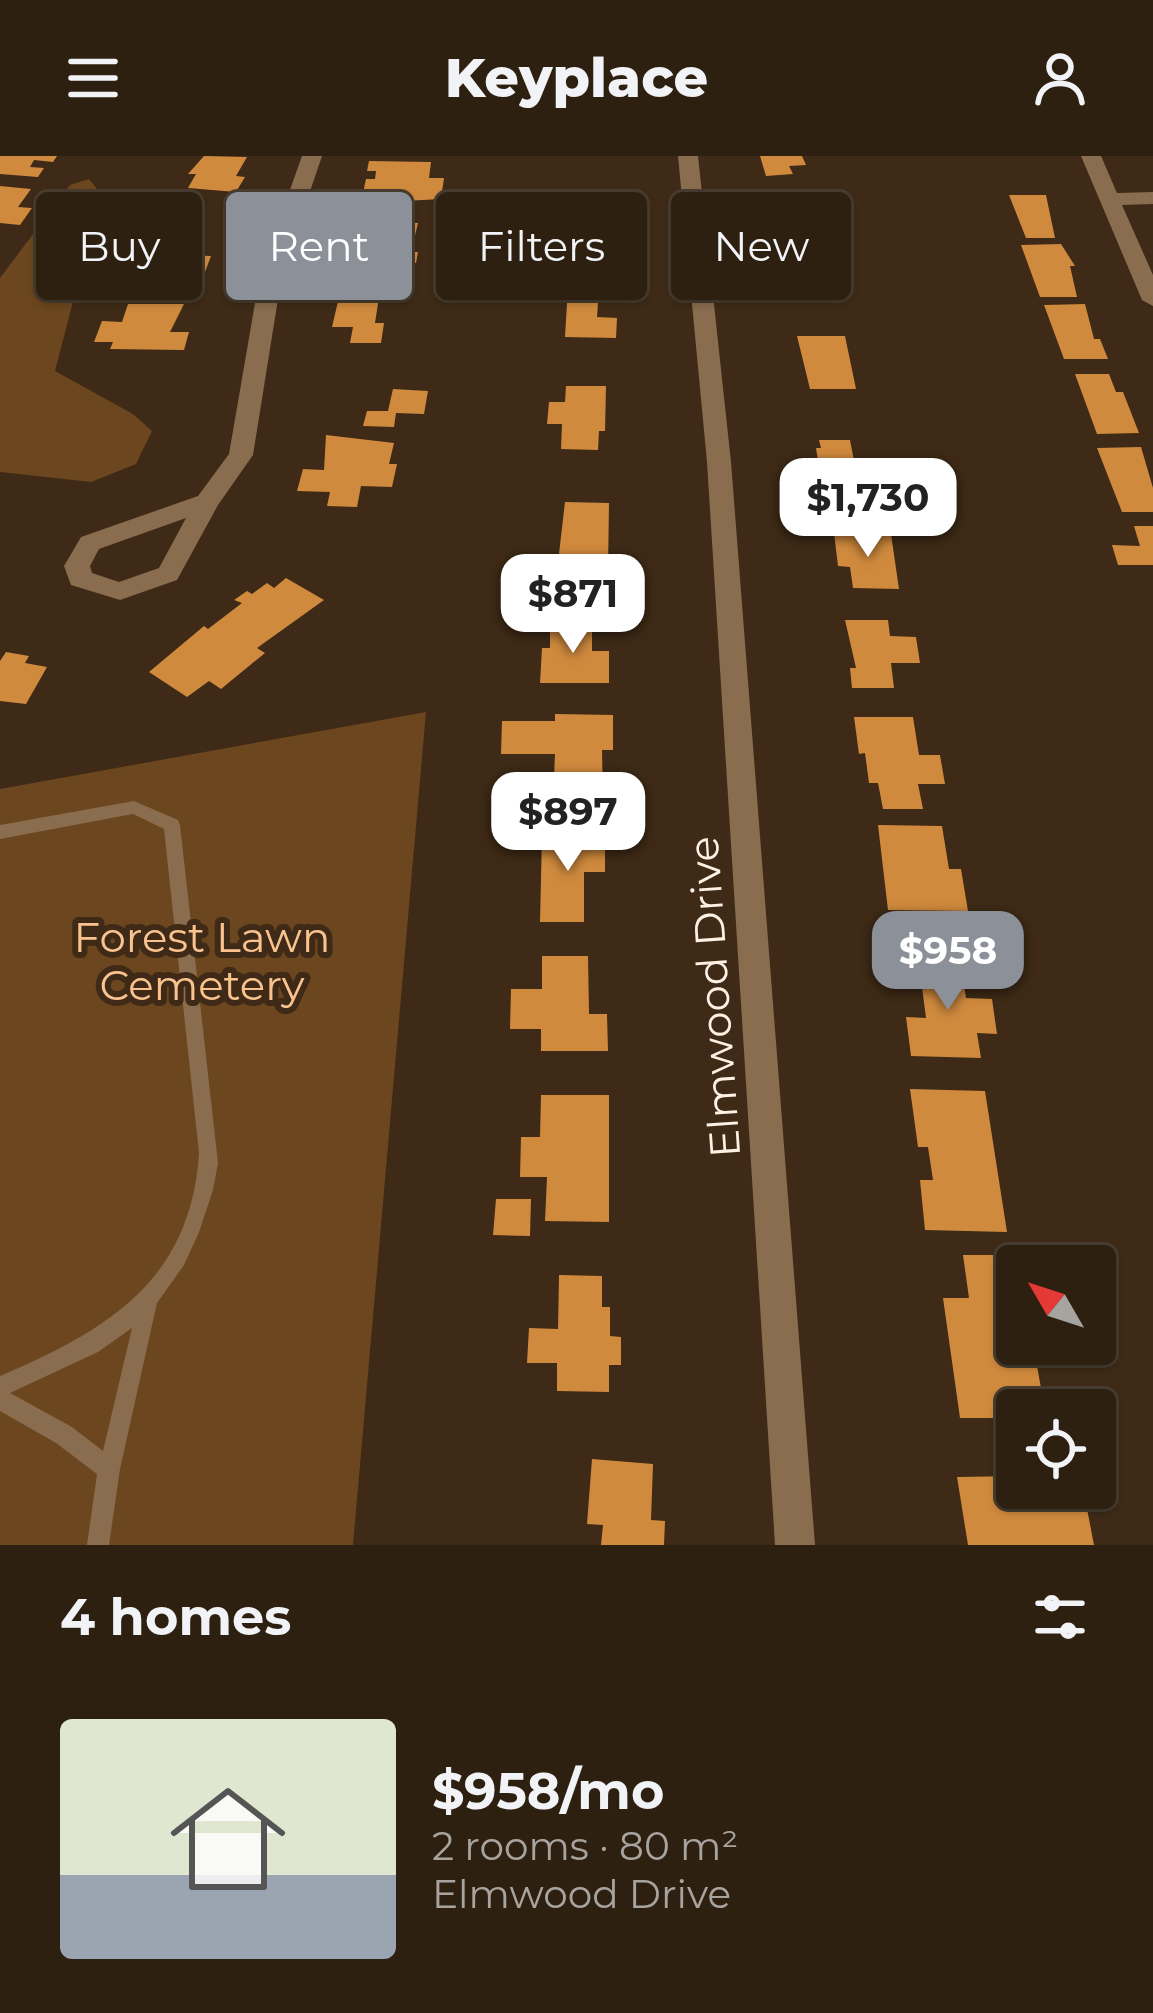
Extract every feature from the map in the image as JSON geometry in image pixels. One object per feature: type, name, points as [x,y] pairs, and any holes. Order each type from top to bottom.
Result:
[{"type":"street","points":[[207,502],[89,543],[76,566],[80,579],[120,591],[168,574],[207,502],[231,472],[245,441],[271,274],[285,223],[313,156]]},
{"type":"street","name":"Elmwood Drive","points":[[688,156],[715,415],[795,1545]]},
{"type":"street","points":[[1091,156],[1153,300]]},
{"type":"street","points":[[1110,199],[1153,198]]},
{"type":"lane","points":[[0,832],[134,807],[172,825],[209,1153],[208,1181],[179,1259],[148,1304],[116,1331],[0,1387]]},
{"type":"lane","points":[[98,1545],[109,1469],[148,1304]]},
{"type":"lane","points":[[0,1399],[64,1435],[109,1469]]},
{"type":"green space","points":[[89,179],[99,192],[65,192],[70,185]]},
{"type":"green space","points":[[36,230],[36,300],[73,300],[55,371],[133,414],[152,431],[136,464],[91,482],[0,472],[0,278]]},
{"type":"green space","name":"Forest Lawn Cemetery","points":[[426,712],[353,1545],[0,1545],[0,789]]},
{"type":"building","points":[[0,156],[57,156],[53,162],[34,160],[30,167],[44,168],[38,177],[0,174]]},
{"type":"building","points":[[204,156],[247,157],[236,176],[245,177],[236,192],[188,188],[196,174],[188,174]]},
{"type":"building","points":[[760,156],[802,156],[806,165],[789,166],[793,174],[766,176]]},
{"type":"building","points":[[369,161],[431,162],[429,178],[444,178],[442,192],[436,192],[436,199],[412,201],[412,192],[363,192],[366,179],[375,179],[376,171],[367,171]]},
{"type":"building","points":[[0,186],[31,189],[18,207],[32,208],[20,225],[0,223]]},
{"type":"building","points":[[1009,195],[1046,195],[1055,238],[1026,238]]},
{"type":"building","points":[[1061,244],[1075,266],[1070,266],[1077,297],[1040,297],[1021,245]]},
{"type":"building","points":[[202,256],[211,256],[205,272]]},
{"type":"building","points":[[338,300],[379,300],[375,323],[384,323],[381,343],[350,343],[353,327],[332,327]]},
{"type":"building","points":[[567,300],[598,300],[597,317],[617,318],[616,338],[565,337]]},
{"type":"building","points":[[128,304],[184,304],[170,332],[189,332],[184,350],[110,349],[113,342],[94,342],[102,321],[122,322]]},
{"type":"building","points":[[1085,304],[1094,339],[1100,339],[1108,359],[1064,359],[1044,305]]},
{"type":"building","points":[[797,336],[845,336],[856,389],[810,389]]},
{"type":"building","points":[[1075,374],[1109,374],[1116,392],[1123,392],[1139,433],[1097,434]]},
{"type":"building","points":[[566,386],[606,386],[605,431],[599,431],[598,450],[561,449],[562,424],[547,424],[549,402],[565,402]]},
{"type":"building","points":[[393,389],[428,391],[424,414],[396,413],[394,427],[363,426],[367,411],[388,411]]},
{"type":"building","points":[[326,435],[394,443],[389,464],[397,464],[392,487],[361,486],[357,507],[327,506],[330,492],[297,491],[303,469],[324,470]]},
{"type":"building","points":[[819,440],[850,440],[860,492],[823,492],[816,448],[821,448]]},
{"type":"building","points":[[1141,447],[1153,488],[1153,512],[1122,512],[1097,448]]},
{"type":"building","points":[[565,502],[609,503],[608,571],[557,571]]},
{"type":"building","points":[[1134,526],[1153,526],[1153,565],[1118,565],[1112,545],[1140,546]]},
{"type":"building","points":[[834,533],[891,534],[899,589],[853,588],[850,567],[838,566]]},
{"type":"building","points":[[286,578],[324,600],[257,648],[265,653],[221,689],[209,681],[187,697],[149,672],[204,626],[208,629],[242,603],[234,600],[247,591],[252,594],[267,583],[274,588]]},
{"type":"building","points":[[845,620],[888,620],[890,636],[916,637],[920,663],[891,663],[894,688],[852,688],[850,668],[856,668]]},
{"type":"building","points":[[550,623],[592,623],[592,651],[609,651],[609,683],[540,683],[542,648],[550,648]]},
{"type":"building","points":[[6,652],[29,656],[25,663],[47,667],[26,704],[0,701],[0,661]]},
{"type":"building","points":[[555,714],[613,715],[613,750],[602,750],[603,802],[553,802],[555,754],[501,754],[502,721],[555,721]]},
{"type":"building","points":[[854,717],[913,717],[919,755],[940,755],[945,784],[918,784],[923,809],[883,809],[878,783],[869,783],[865,753],[859,754]]},
{"type":"building","points":[[878,825],[942,826],[949,869],[961,869],[968,911],[888,910]]},
{"type":"building","points":[[542,834],[605,834],[605,872],[584,872],[584,922],[540,922]]},
{"type":"building","points":[[542,956],[588,956],[589,1014],[607,1014],[608,1051],[541,1051],[541,1029],[510,1029],[511,989],[542,989]]},
{"type":"building","points":[[918,956],[960,957],[966,998],[992,999],[997,1034],[977,1033],[981,1058],[911,1056],[906,1017],[926,1018]]},
{"type":"building","points":[[910,1089],[985,1091],[1007,1232],[925,1230],[920,1180],[933,1180],[928,1147],[918,1147]]},
{"type":"building","points":[[541,1095],[609,1095],[609,1222],[545,1221],[547,1177],[520,1177],[521,1137],[540,1137]]},
{"type":"building","points":[[496,1199],[531,1199],[530,1236],[493,1235]]},
{"type":"building","points":[[963,1255],[996,1255],[996,1365],[1037,1365],[1041,1389],[996,1389],[996,1418],[960,1418],[943,1298],[969,1298]]},
{"type":"building","points":[[559,1275],[602,1276],[602,1307],[610,1307],[610,1336],[621,1337],[621,1365],[609,1365],[609,1392],[557,1391],[557,1363],[527,1363],[529,1328],[558,1329]]},
{"type":"building","points":[[592,1459],[653,1464],[651,1520],[665,1521],[664,1545],[601,1545],[603,1525],[587,1524]]},
{"type":"building","points":[[996,1476],[996,1509],[1087,1509],[1094,1545],[968,1545],[957,1477]]}]
